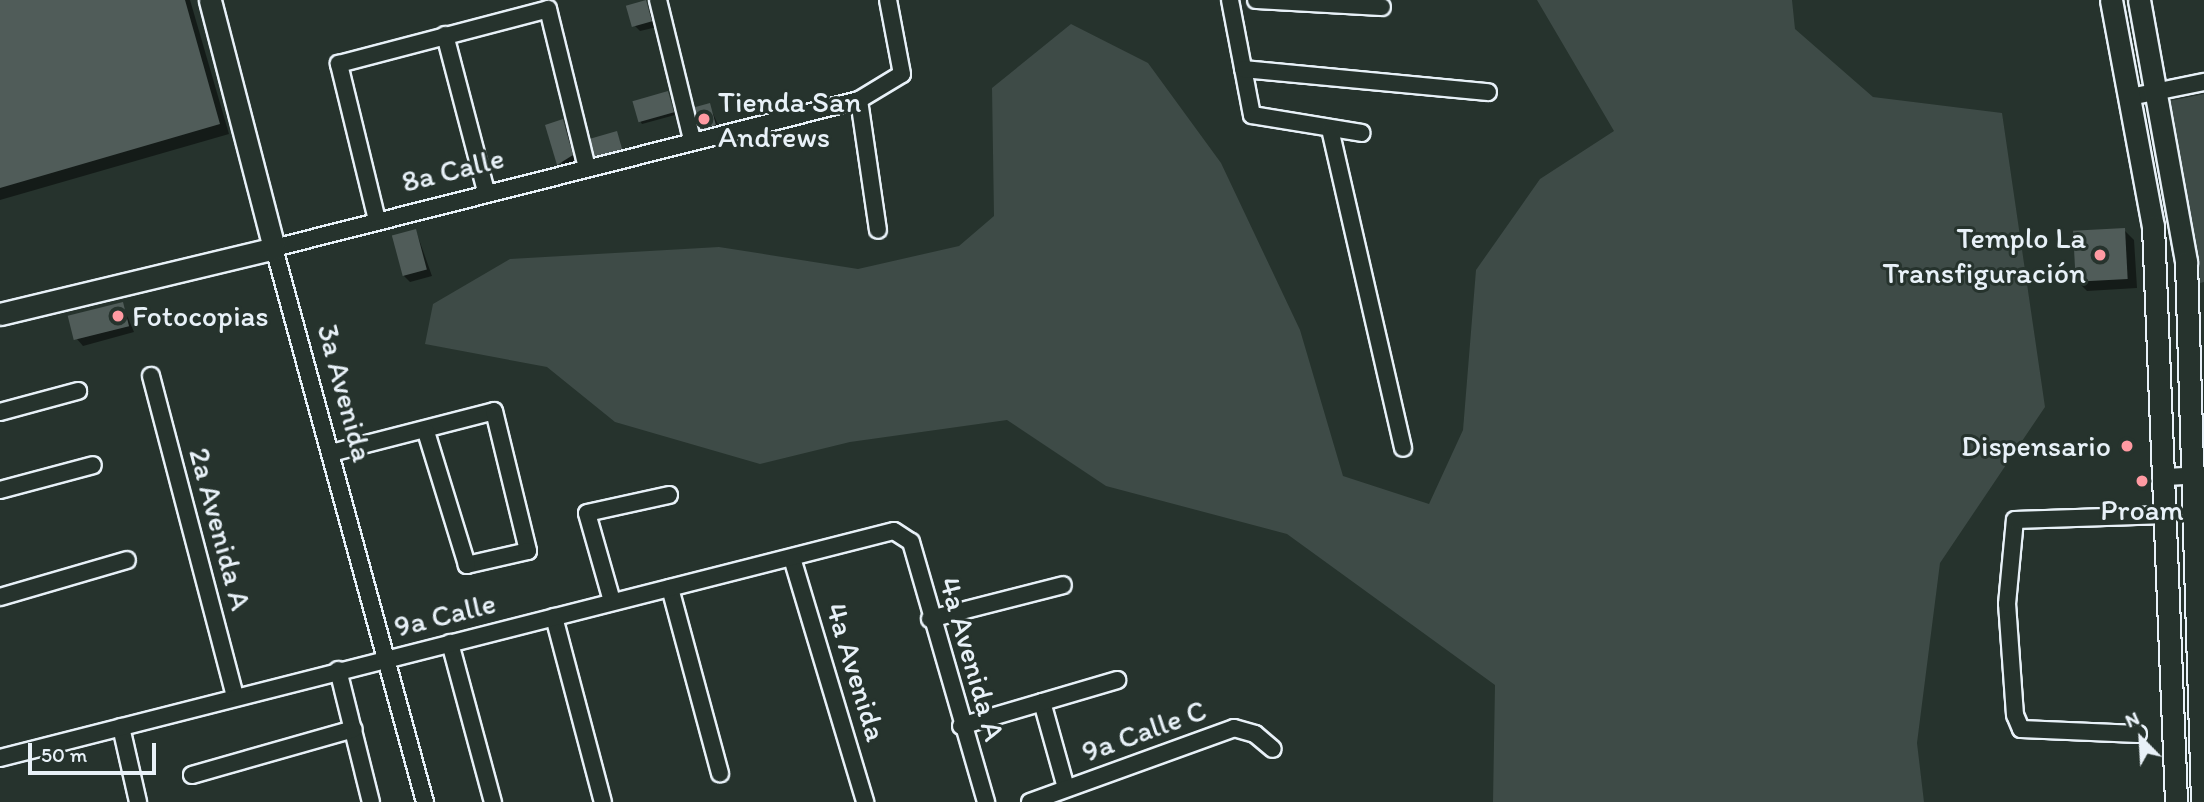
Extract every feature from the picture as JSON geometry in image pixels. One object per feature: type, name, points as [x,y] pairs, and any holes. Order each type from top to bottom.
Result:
[{"type":"street","name":"3a Avenida","points":[[210,0],[274,248],[425,802]]},
{"type":"street","points":[[659,0],[692,140]]},
{"type":"street","name":"8a Calle","points":[[0,314],[274,248],[486,191],[859,100],[890,87],[904,61],[888,0]]},
{"type":"street","points":[[1230,0],[1252,115],[1362,133]]},
{"type":"street","points":[[1256,0],[1382,7]]},
{"type":"street","points":[[2111,0],[2153,226],[2167,515],[2176,802]]},
{"type":"street","points":[[2138,0],[2183,226],[2199,475],[2202,802]]},
{"type":"street","points":[[377,220],[339,64],[548,9],[587,168]]},
{"type":"street","points":[[445,35],[486,191]]},
{"type":"street","points":[[1243,69],[1488,92]]},
{"type":"street","points":[[2130,97],[2204,82]]},
{"type":"street","points":[[859,100],[878,230]]},
{"type":"street","points":[[1330,129],[1403,448]]},
{"type":"street","name":"2a Avenida A","points":[[151,376],[235,696]]},
{"type":"street","points":[[0,412],[78,391]]},
{"type":"street","points":[[331,453],[426,432],[494,411],[528,551],[467,565],[426,432]]},
{"type":"street","points":[[0,490],[93,465]]},
{"type":"street","points":[[2165,477],[2199,475]]},
{"type":"street","points":[[612,601],[587,513],[669,495]]},
{"type":"street","points":[[2138,734],[2021,729],[2015,715],[2007,604],[2015,520],[2167,515]]},
{"type":"street","name":"9a Calle","points":[[0,758],[612,601],[904,533]]},
{"type":"street","name":"4a Avenida A","points":[[904,533],[986,802]]},
{"type":"street","name":"4a Avenida","points":[[792,558],[865,802]]},
{"type":"street","points":[[0,597],[127,560]]},
{"type":"street","points":[[930,619],[1063,585]]},
{"type":"street","points":[[670,589],[720,773]]},
{"type":"street","points":[[554,617],[603,802]]},
{"type":"street","points":[[450,643],[493,802]]},
{"type":"street","points":[[338,670],[371,802]]},
{"type":"street","points":[[961,726],[1117,680]]},
{"type":"street","points":[[1042,702],[1066,788]]},
{"type":"street","points":[[121,727],[138,802]]},
{"type":"street","name":"9a Calle C","points":[[1030,802],[1234,728],[1255,734],[1273,749]]},
{"type":"street","points":[[191,775],[354,729]]},
{"type":"shaded area","points":[[1537,0],[1792,0],[1795,29],[1873,97],[2002,113],[2045,407],[1940,563],[1917,743],[1924,802],[1493,802],[1495,685],[1287,534],[1106,486],[1007,420],[850,442],[760,464],[615,422],[547,367],[425,344],[433,304],[510,259],[719,247],[858,269],[959,246],[994,216],[992,88],[1071,24],[1148,63],[1221,163],[1300,330],[1343,476],[1429,504],[1463,430],[1476,270],[1540,179],[1614,131]]},
{"type":"shaded area","points":[[2204,94],[2204,282],[2200,283],[2169,101]]},
{"type":"building","points":[[0,0],[185,0],[220,124],[0,188]]},
{"type":"building","points":[[646,0],[652,21],[632,27],[626,6]]},
{"type":"building","points":[[668,91],[674,112],[638,122],[632,101]]},
{"type":"building","name":"Tienda San Andrews","points":[[710,103],[716,125],[700,129],[695,107]]},
{"type":"building","points":[[563,119],[573,155],[557,165],[545,125]]},
{"type":"building","points":[[617,131],[622,149],[595,157],[590,139]]},
{"type":"building","name":"Templo La Transfiguración","points":[[2125,228],[2128,279],[2076,282],[2073,231]]},
{"type":"building","points":[[416,229],[427,270],[403,276],[392,235]]},
{"type":"building","points":[[123,302],[129,326],[74,340],[68,316]]},
{"type":"place","name":"Tienda San Andrews","points":[[704,119]]},
{"type":"place","name":"Templo La Transfiguración","points":[[2100,255]]},
{"type":"place","name":"Fotocopias","points":[[118,316]]},
{"type":"place","name":"Dispensario","points":[[2127,446]]},
{"type":"place","name":"Proam","points":[[2142,481]]}]
